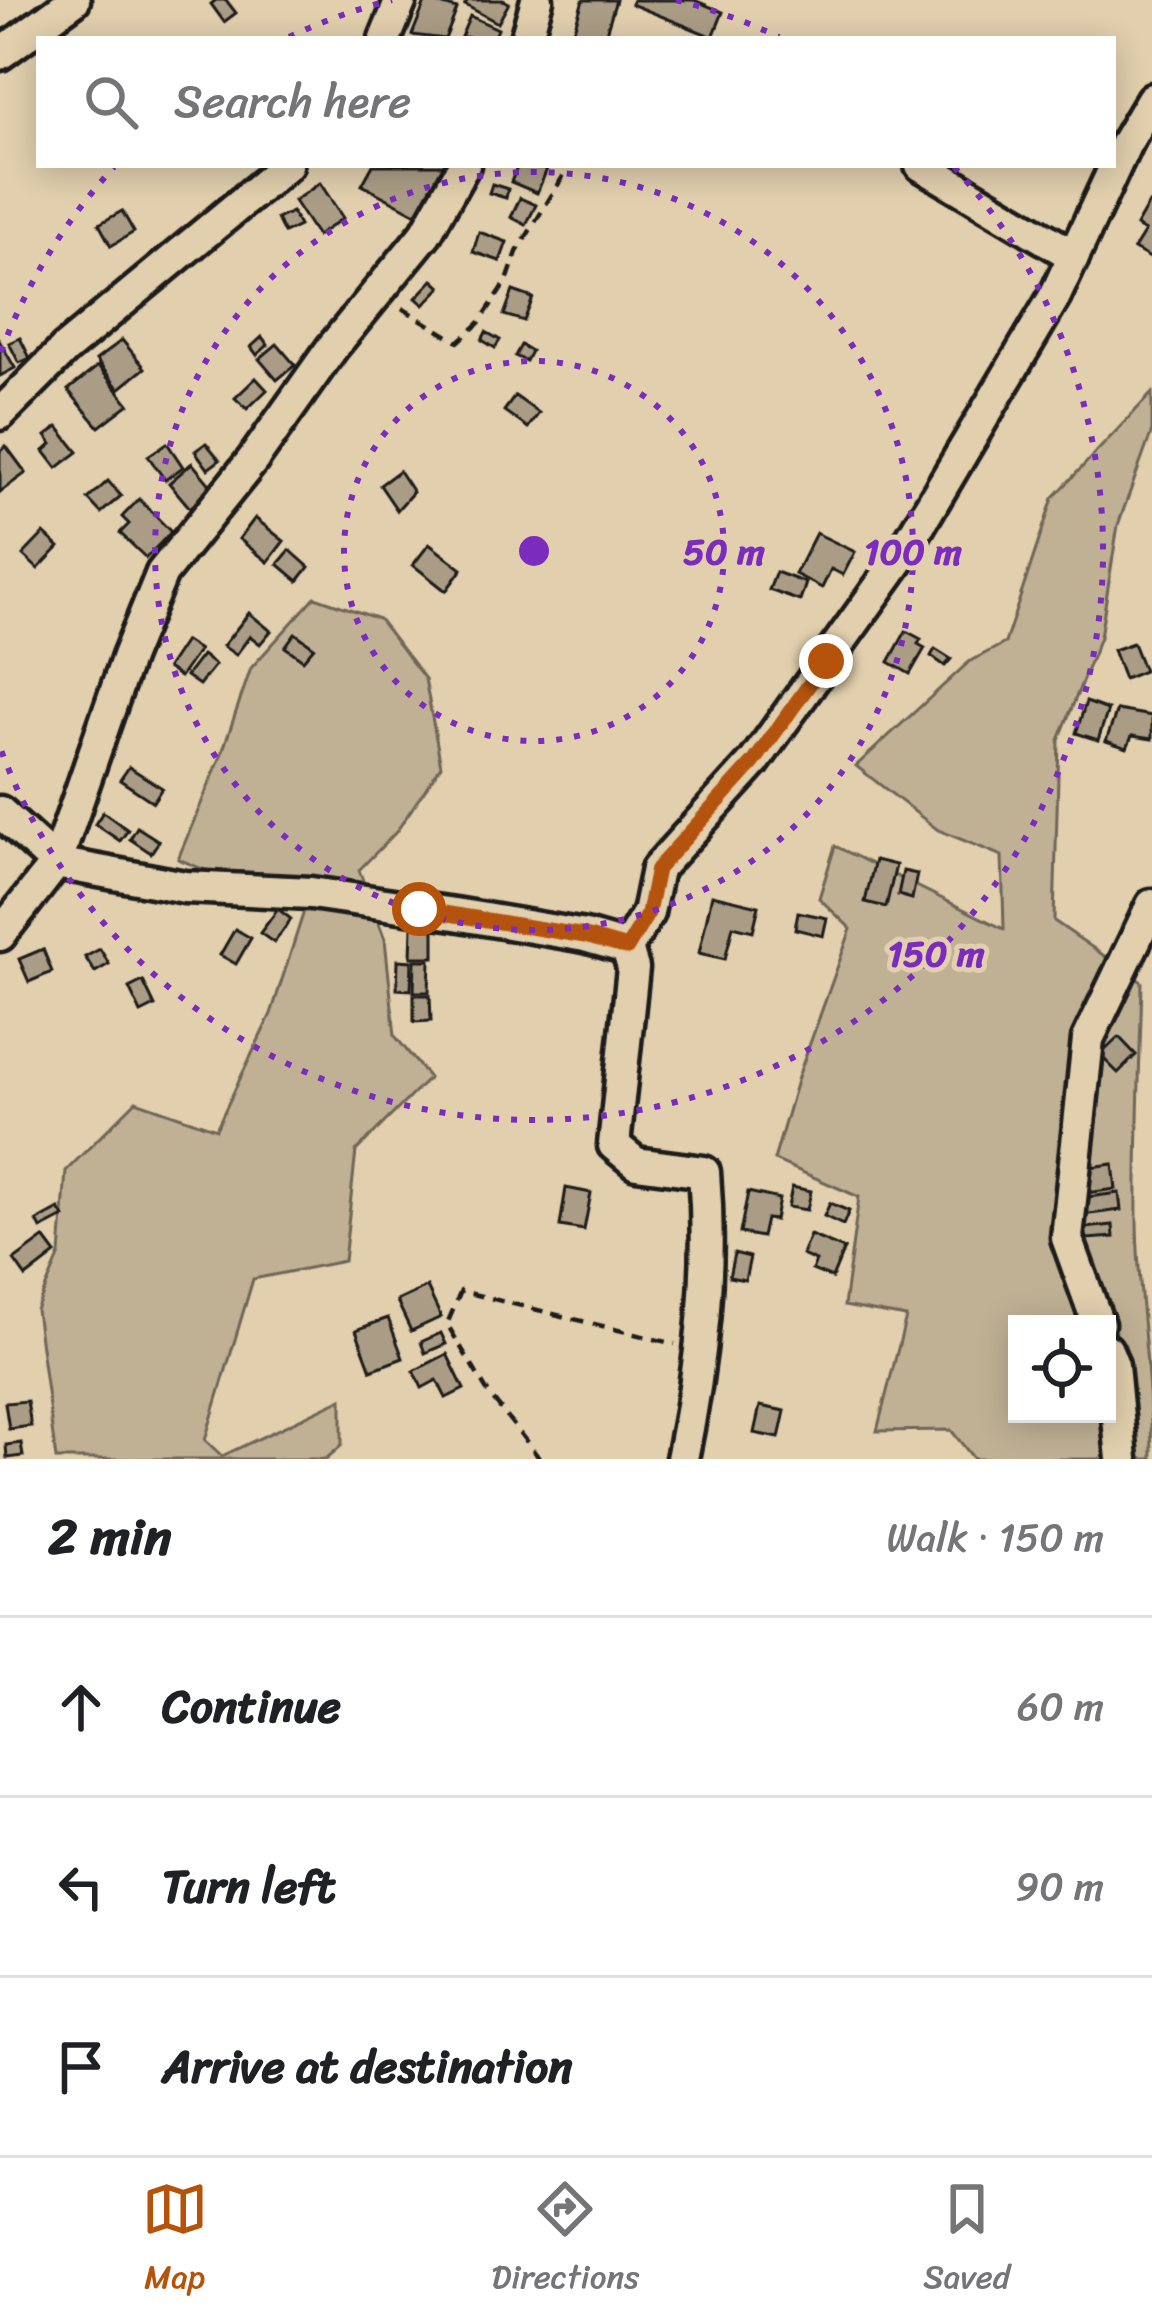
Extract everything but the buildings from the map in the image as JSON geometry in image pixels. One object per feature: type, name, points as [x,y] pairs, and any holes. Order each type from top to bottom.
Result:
[{"type":"street","points":[[0,54],[74,0]]},
{"type":"street","points":[[386,36],[401,0]]},
{"type":"street","points":[[527,36],[537,0]]},
{"type":"street","points":[[1116,165],[1152,99]]},
{"type":"street","points":[[0,414],[65,349],[282,168]]},
{"type":"street","points":[[0,935],[56,862],[162,573],[252,460],[332,348],[426,233],[462,168]]},
{"type":"street","points":[[926,168],[1074,256]]},
{"type":"street","points":[[682,1459],[699,1378],[710,1241],[704,1172],[636,1163],[614,1145],[633,968],[627,948],[648,913],[657,869],[754,762],[898,561],[1055,296],[1114,168]]},
{"type":"street","points":[[0,812],[56,862],[185,887],[311,893],[454,914],[585,936],[627,948]]},
{"type":"street","points":[[1095,1315],[1067,1238],[1088,1039],[1149,919]]},
{"type":"street","points":[[1116,1403],[1122,1459]]},
{"type":"path","points":[[377,293],[458,342],[479,322],[507,281],[517,252],[568,168]]},
{"type":"path","points":[[540,1459],[489,1394],[447,1324],[460,1291],[700,1350]]},
{"type":"shaded area","points":[[1152,393],[1152,431],[1118,525],[1100,637],[1059,740],[1054,921],[1142,982],[1137,1221],[1152,1459],[974,1459],[951,1430],[877,1431],[906,1317],[844,1306],[859,1197],[774,1160],[851,929],[819,898],[835,846],[1004,929],[1002,856],[938,830],[856,766],[969,662],[1005,643],[1053,498]]},
{"type":"shaded area","points":[[315,597],[379,619],[425,679],[441,766],[396,832],[359,870],[385,939],[395,1036],[429,1078],[356,1151],[344,1261],[253,1279],[205,1440],[222,1456],[342,1399],[342,1445],[326,1459],[56,1459],[36,1310],[60,1255],[66,1171],[136,1101],[216,1129],[271,1014],[304,911],[178,859],[251,668]]},
{"type":"route","points":[[419,909],[585,936],[627,948],[648,913],[657,869],[754,762],[826,661]]}]
